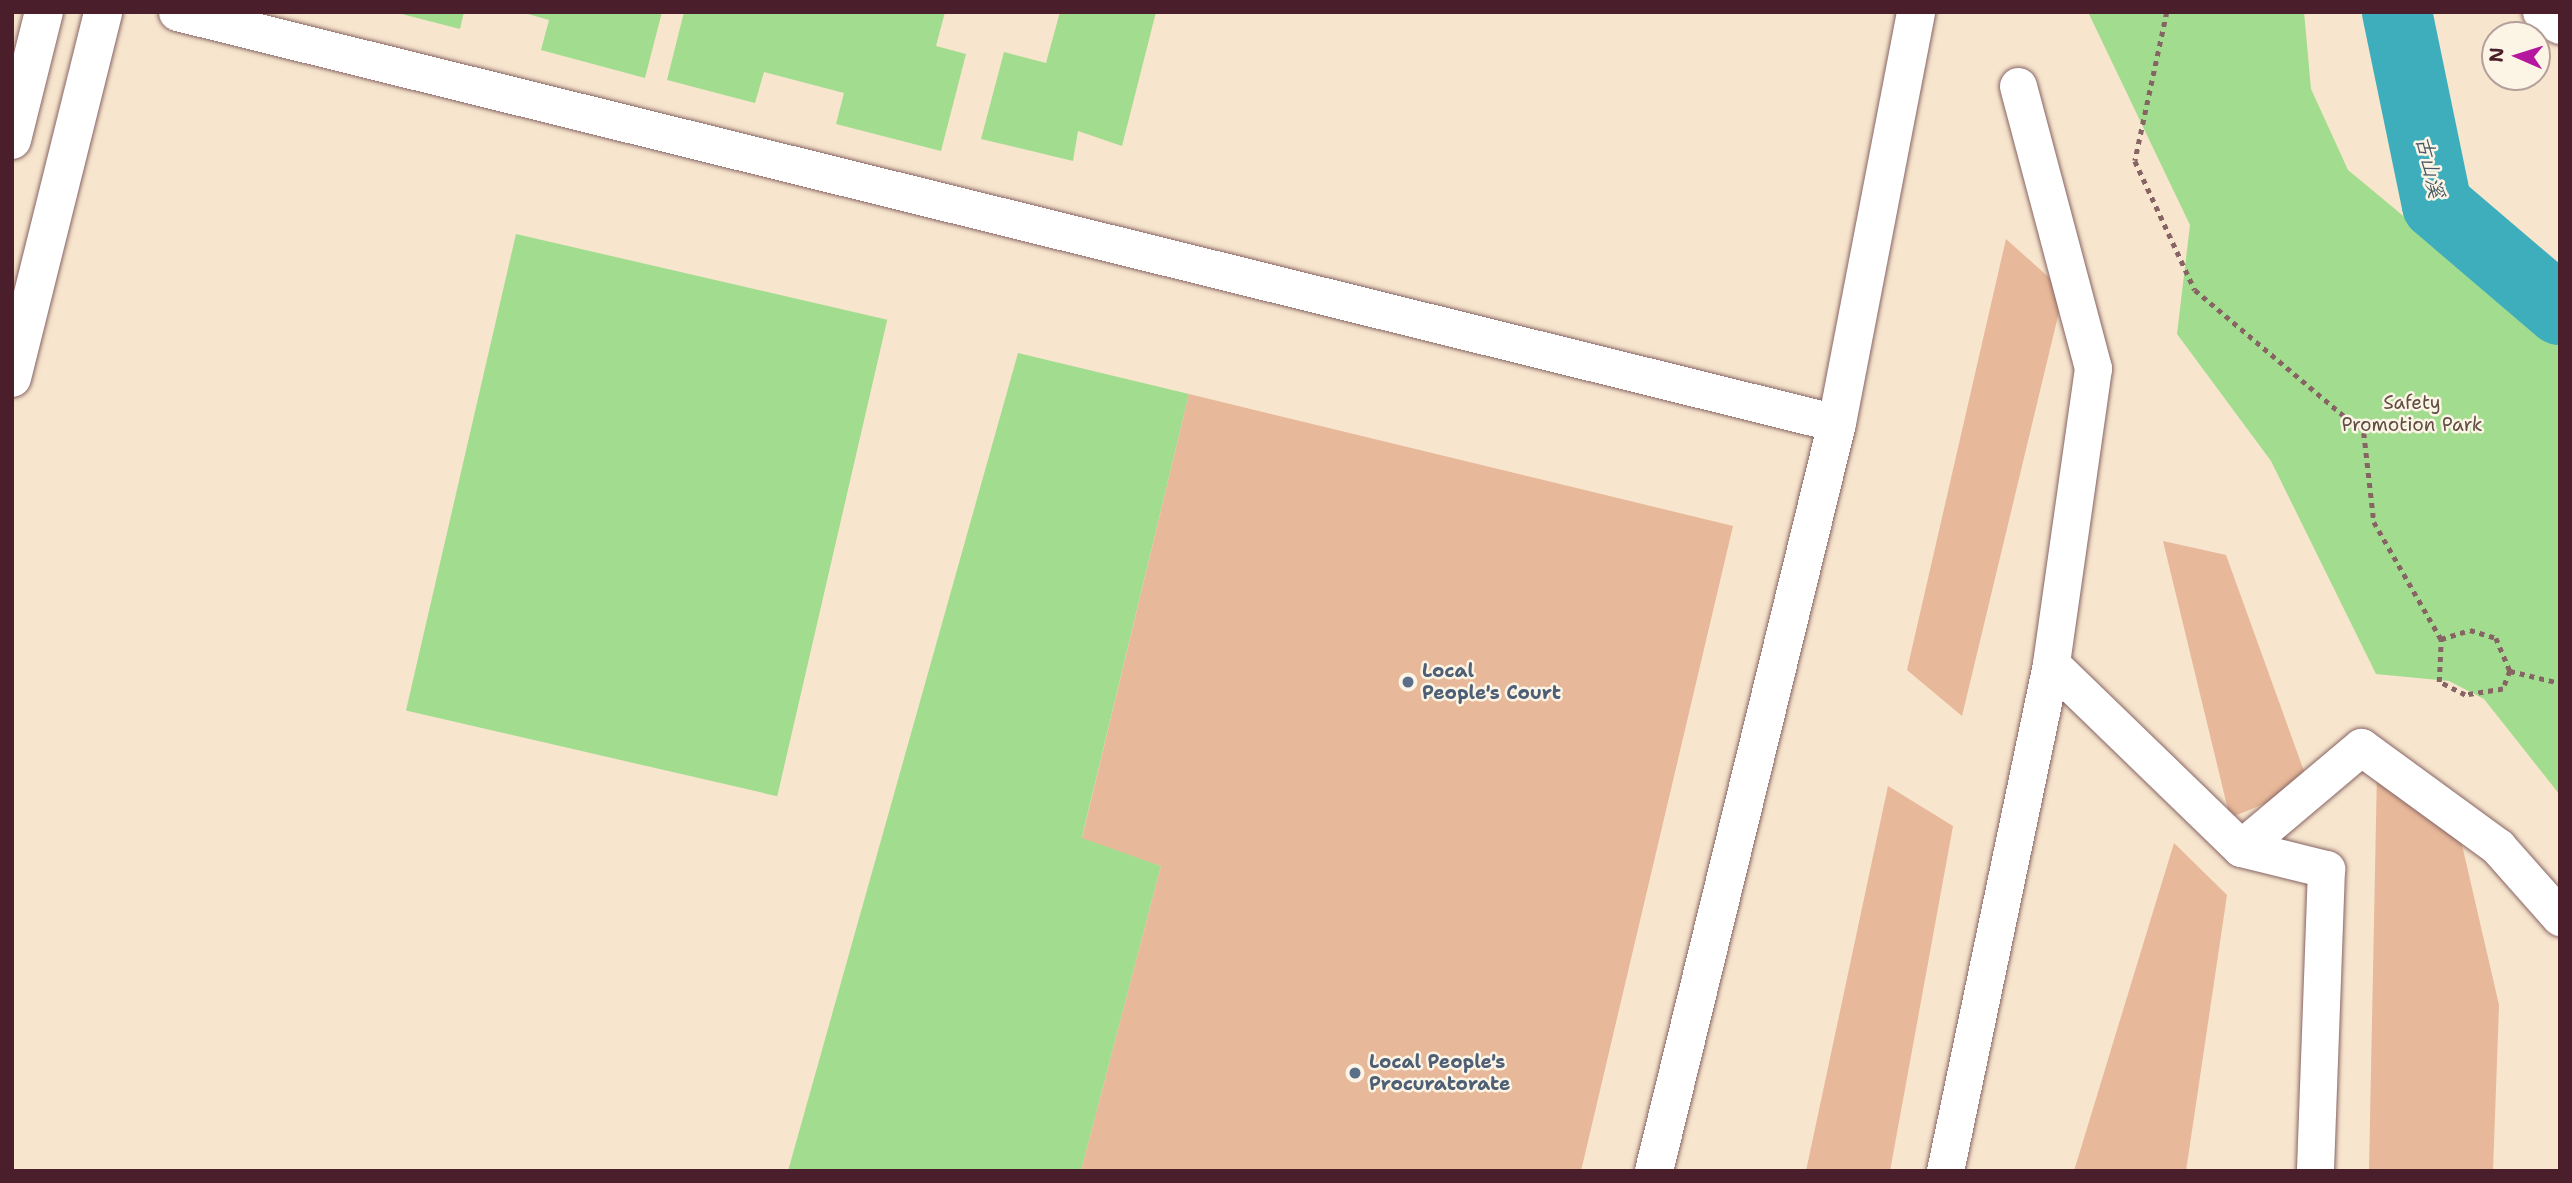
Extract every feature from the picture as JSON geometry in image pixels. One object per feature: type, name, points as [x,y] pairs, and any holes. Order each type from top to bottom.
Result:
[{"type":"street","points":[[12,140],[44,12]]},
{"type":"street","points":[[12,378],[103,12]]},
{"type":"street","points":[[177,12],[1837,423]]},
{"type":"street","points":[[1654,1171],[1837,423],[1916,12]]},
{"type":"street","points":[[2542,12],[2560,25]]},
{"type":"street","points":[[1945,1171],[2051,664],[2093,368],[2018,86]]},
{"type":"street","points":[[2051,664],[2241,848],[2326,869],[2315,1171]]},
{"type":"street","points":[[2241,848],[2361,747],[2498,847],[2560,917]]},
{"type":"path","points":[[2167,12],[2135,161],[2195,290],[2364,433],[2374,522],[2441,639],[2439,682],[2465,695],[2503,689],[2510,671],[2496,638],[2470,630],[2441,639]]},
{"type":"path","points":[[2510,671],[2560,683]]},
{"type":"green space","points":[[394,12],[464,12],[460,29]]},
{"type":"green space","points":[[521,12],[662,12],[645,78],[541,50],[549,20]]},
{"type":"green space","points":[[684,12],[945,12],[936,46],[966,54],[941,151],[836,124],[844,93],[764,72],[755,103],[667,80]]},
{"type":"green space","points":[[1060,12],[1156,12],[1122,146],[1078,131],[1073,161],[981,139],[1004,52],[1046,63]]},
{"type":"green space","name":"Safety Promotion Park","points":[[2088,12],[2304,12],[2311,89],[2348,170],[2560,346],[2560,795],[2484,699],[2449,681],[2376,674],[2271,461],[2177,334],[2190,225]]},
{"type":"green space","points":[[516,234],[887,320],[777,796],[406,710]]},
{"type":"green space","points":[[1018,353],[1189,394],[1082,837],[1161,866],[1081,1171],[788,1171]]},
{"type":"building","points":[[2006,239],[2064,291],[1962,716],[1907,670]]},
{"type":"building","name":"Local People's Court","points":[[1189,394],[1733,526],[1581,1171],[1081,1171],[1161,866],[1082,838]]},
{"type":"building","points":[[2163,541],[2226,555],[2309,785],[2230,818]]},
{"type":"building","points":[[2377,772],[2453,806],[2499,1005],[2493,1171],[2369,1171]]},
{"type":"building","points":[[1888,786],[1953,826],[1890,1171],[1806,1171]]},
{"type":"building","points":[[2174,843],[2227,895],[2186,1171],[2074,1171]]},
{"type":"waterway","name":"古山溪","points":[[2397,12],[2437,205],[2560,310]]},
{"type":"place","name":"Local People's Court","points":[[1408,682]]},
{"type":"place","name":"Local People's Procuratorate","points":[[1355,1073]]}]
